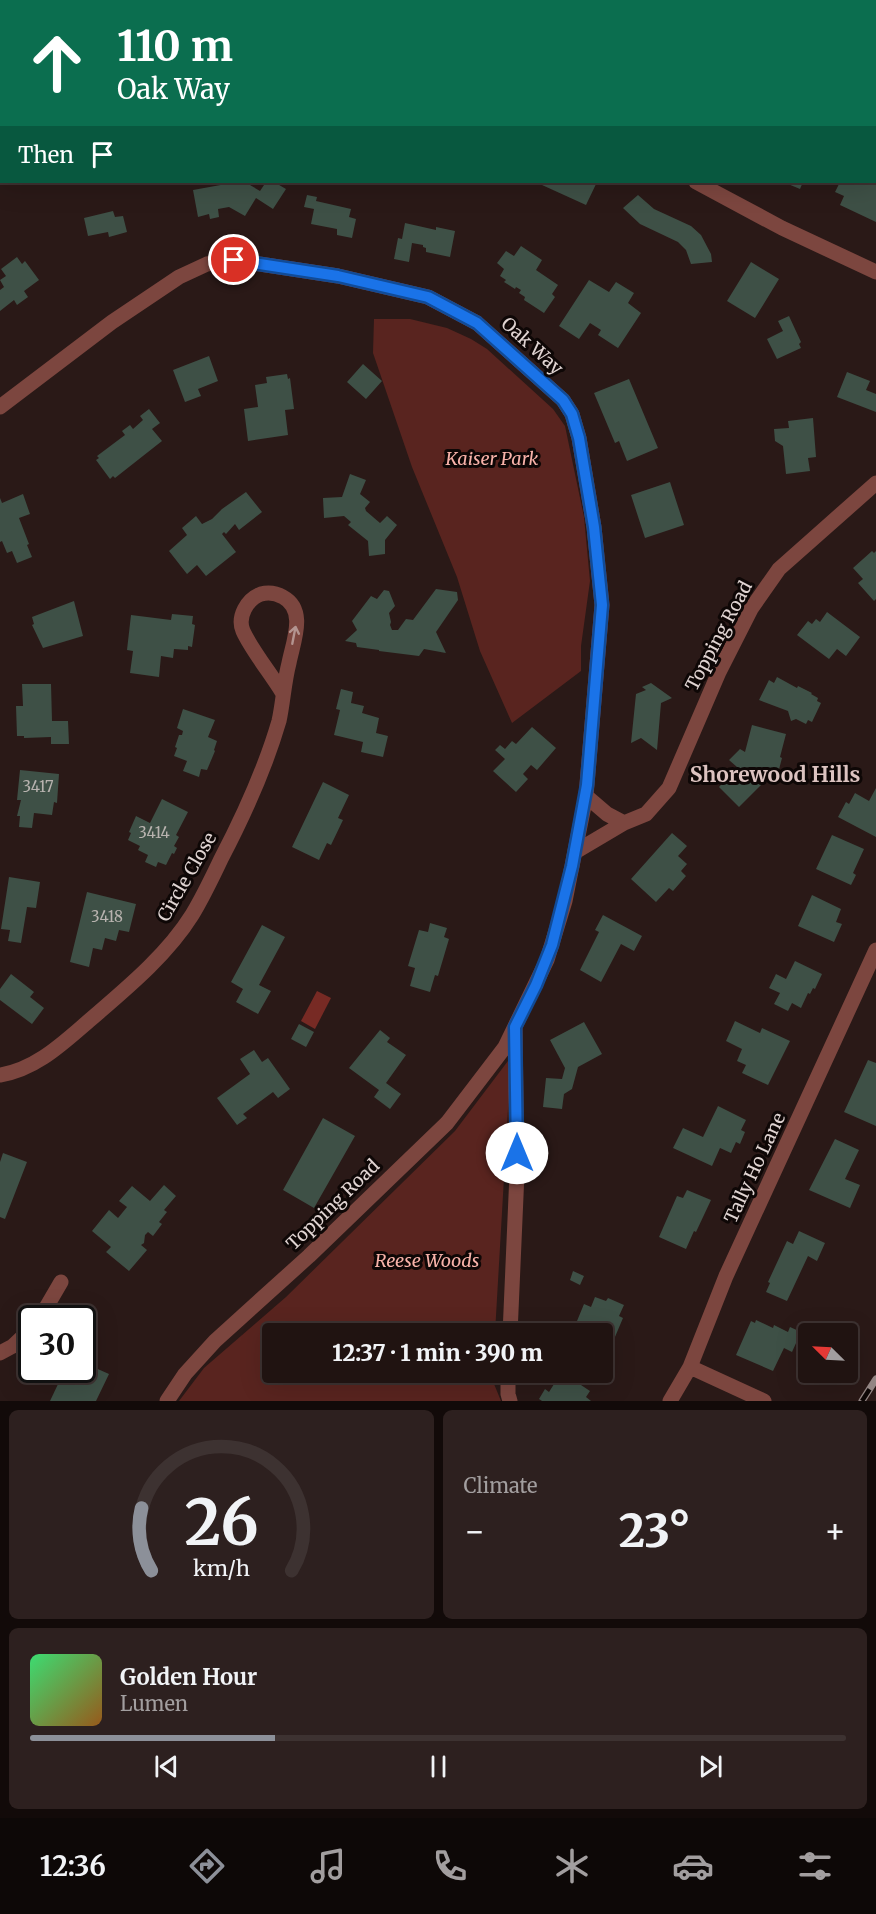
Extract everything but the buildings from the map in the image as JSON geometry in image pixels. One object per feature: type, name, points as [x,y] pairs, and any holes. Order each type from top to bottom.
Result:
[{"type":"street","points":[[698,183],[782,228],[876,272]]},
{"type":"street","name":"Oak Way","points":[[0,407],[86,341],[173,281],[201,266],[224,260],[247,261],[383,286],[428,297],[477,323],[563,400],[572,414],[579,438],[594,527],[602,605],[586,796],[575,852]]},
{"type":"street","name":"Topping Road","points":[[167,1401],[185,1374],[215,1341],[309,1256],[447,1123],[505,1047],[536,985],[552,945],[565,901],[575,852],[624,823],[646,814],[669,788],[719,672],[751,609],[779,569],[876,483]]},
{"type":"street","name":"Circle Close","points":[[0,1075],[26,1067],[50,1054],[146,969],[190,917],[240,824],[279,718],[297,616],[291,602],[284,597],[270,593],[262,594],[255,597],[244,608],[243,630],[282,692]]},
{"type":"street","points":[[586,796],[607,814],[624,823]]},
{"type":"street","name":"Tally Ho Lane","points":[[670,1401],[690,1367],[726,1276],[876,950]]},
{"type":"street","points":[[510,1323],[517,1173],[515,1027]]},
{"type":"street","points":[[48,1305],[61,1282]]},
{"type":"street","points":[[0,1353],[18,1341]]},
{"type":"street","points":[[690,1367],[764,1401]]},
{"type":"street","points":[[508,1383],[510,1401]]},
{"type":"green space","name":"Kaiser Park","points":[[374,319],[410,319],[447,328],[471,339],[487,349],[553,409],[565,426],[584,517],[590,581],[581,646],[581,671],[512,723],[480,651],[457,577],[412,467],[373,353]]},
{"type":"green space","name":"Reese Woods","points":[[511,1057],[496,1323],[262,1323],[262,1383],[494,1383],[501,1401],[179,1401],[204,1368],[286,1297],[455,1131]]},
{"type":"shaded area","points":[[317,991],[331,998],[315,1029],[301,1021]]},
{"type":"railway","points":[[862,1401],[876,1379]]},
{"type":"district","name":"Shorewood Hills","points":[[775,775]]},
{"type":"route","points":[[234,260],[338,276],[428,297],[457,310],[477,323],[563,400],[572,414],[579,438],[594,527],[602,605],[587,785],[572,866],[560,919],[547,960],[515,1027],[517,1153]]}]
